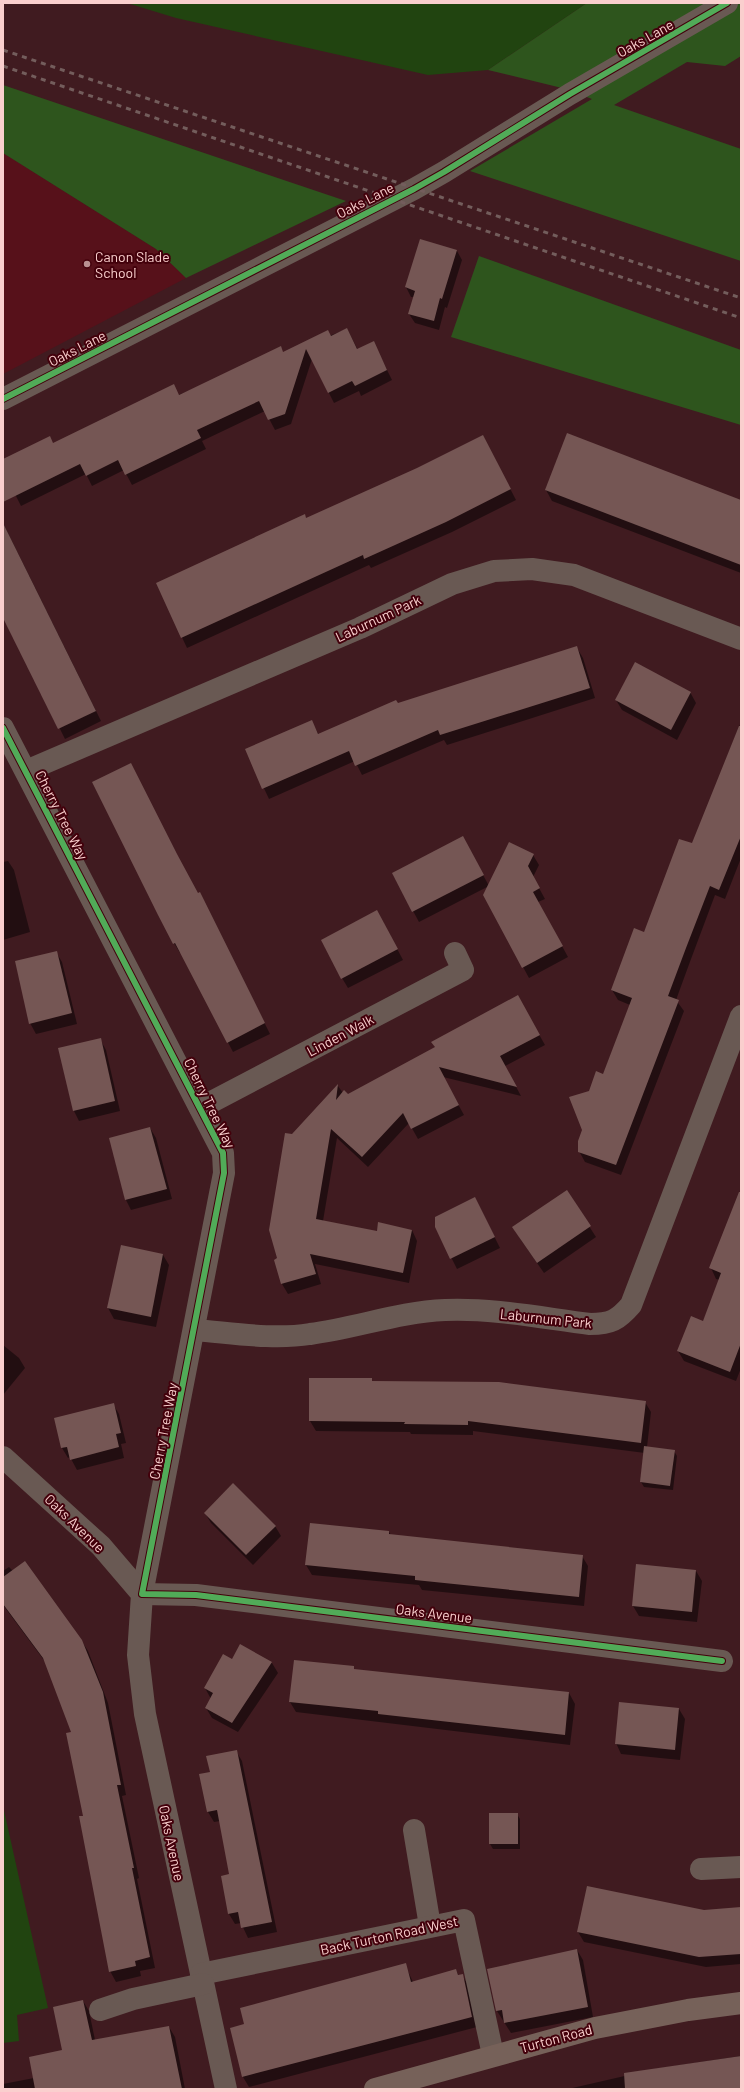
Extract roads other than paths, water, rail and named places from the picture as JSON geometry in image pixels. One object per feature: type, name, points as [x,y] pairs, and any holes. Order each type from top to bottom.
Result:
[{"type":"main road","name":"Turton Road","points":[[376,2089],[493,2055],[595,2028],[688,2010],[741,2003]]},
{"type":"street","name":"Oaks Lane","points":[[3,399],[414,189],[570,94],[727,3]]},
{"type":"street","name":"Laburnum Park","points":[[26,771],[360,628],[452,584],[494,571],[532,569],[574,575],[741,638]]},
{"type":"street","name":"Cherry Tree Way","points":[[3,728],[223,1153],[224,1174],[195,1330],[142,1594]]},
{"type":"street","name":"Linden Walk","points":[[200,1108],[463,970],[455,953]]},
{"type":"street","name":"Laburnum Park","points":[[195,1330],[285,1337],[311,1334],[408,1314],[444,1310],[481,1311],[590,1324],[606,1324],[621,1316],[631,1305],[741,1016]]},
{"type":"street","name":"Oaks Avenue","points":[[3,1457],[101,1546],[142,1594],[138,1654],[145,1714],[226,2089]]},
{"type":"street","name":"Oaks Avenue","points":[[142,1594],[196,1595],[722,1661]]},
{"type":"street","points":[[414,1830],[430,1926]]},
{"type":"street","points":[[701,1869],[741,1867]]},
{"type":"street","name":"Back Turton Road West","points":[[100,2010],[202,1979],[430,1926],[464,1920],[493,2055]]},
{"type":"railway","points":[[3,50],[741,298]]},
{"type":"railway","points":[[3,66],[741,318]]},
{"type":"place","name":"Canon Slade School","points":[[87,264]]}]
